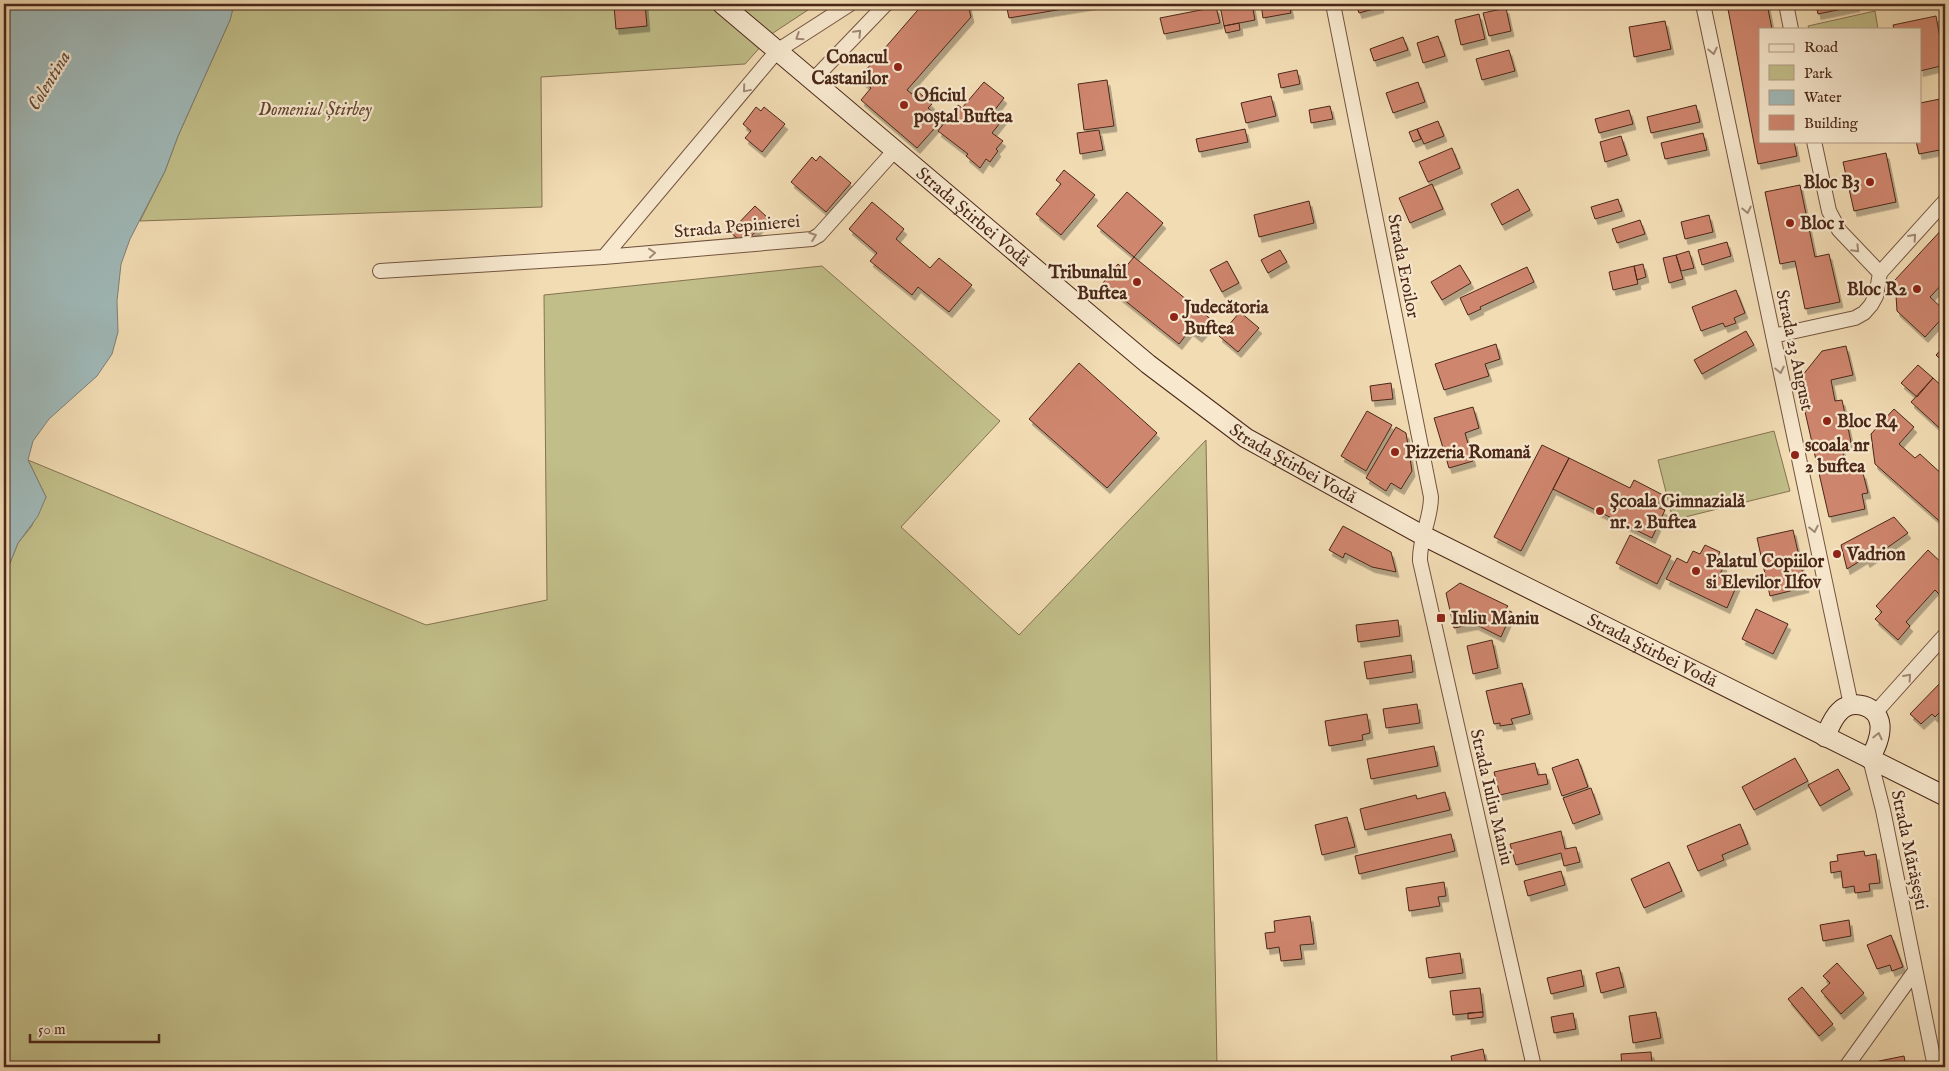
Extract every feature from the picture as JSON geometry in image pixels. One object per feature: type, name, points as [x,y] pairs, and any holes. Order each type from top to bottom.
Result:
[{"type":"street","name":"Strada Știrbei Vodă","points":[[722,4],[1208,411],[1246,438],[1292,466],[1422,535],[1945,796]]},
{"type":"street","points":[[604,257],[777,51],[850,4]]},
{"type":"street","points":[[812,81],[886,4]]},
{"type":"street","name":"Strada Eroilor","points":[[1333,4],[1431,497],[1428,523],[1422,535]]},
{"type":"street","name":"Strada 23 August","points":[[1703,4],[1851,705]]},
{"type":"street","points":[[1786,4],[1791,28]]},
{"type":"street","points":[[1814,142],[1828,212],[1833,222],[1880,273]]},
{"type":"street","name":"Strada Pepinierei","points":[[380,271],[604,257],[812,238],[819,235],[895,150]]},
{"type":"street","points":[[1773,336],[1855,318],[1864,313],[1876,296],[1880,273],[1945,201]]},
{"type":"street","name":"Strada Iuliu Maniu","points":[[1422,535],[1420,561],[1534,1067]]},
{"type":"street","points":[[1875,713],[1945,635]]},
{"type":"street","points":[[1825,737],[1839,712],[1851,705],[1864,705],[1875,713],[1880,726],[1870,759]]},
{"type":"street","name":"Strada Mărășești","points":[[1870,759],[1883,810],[1935,1067]]},
{"type":"street","points":[[1846,1067],[1915,970]]},
{"type":"green space","name":"Domeniul Știrbey","points":[[234,4],[817,4],[773,33],[745,64],[541,77],[542,207],[140,221],[165,171],[178,136],[230,20]]},
{"type":"green space","points":[[1875,11],[1878,28],[1809,28],[1808,26]]},
{"type":"green space","points":[[822,266],[1000,421],[901,527],[1019,635],[1206,440],[1217,1067],[4,1067],[4,578],[18,543],[31,527],[46,497],[28,460],[426,625],[547,600],[544,295]]},
{"type":"green space","points":[[1774,431],[1790,491],[1673,520],[1658,460]]},
{"type":"water","name":"Colentina","points":[[4,4],[234,4],[230,20],[178,136],[165,171],[130,239],[121,264],[117,301],[118,332],[112,354],[97,376],[49,419],[33,441],[28,460],[46,497],[38,516],[18,543],[4,578]]},
{"type":"building","points":[[645,4],[647,26],[616,29],[614,6]]},
{"type":"building","name":"Conacul Castanilor","points":[[923,4],[968,4],[971,17],[907,90],[912,94],[915,89],[932,104],[928,108],[942,120],[917,148],[861,100],[871,88],[859,78]]},
{"type":"building","points":[[1006,4],[1093,4],[1009,18]]},
{"type":"building","points":[[1252,4],[1255,20],[1224,26],[1220,6]]},
{"type":"building","points":[[1261,4],[1289,4],[1291,13],[1263,18]]},
{"type":"building","points":[[1356,4],[1380,4],[1381,7],[1359,13]]},
{"type":"building","points":[[1727,4],[1767,4],[1772,28],[1759,28],[1759,142],[1794,142],[1797,156],[1758,164]]},
{"type":"building","points":[[1816,4],[1856,4],[1857,6],[1818,14]]},
{"type":"building","points":[[1216,7],[1220,23],[1164,34],[1160,18]]},
{"type":"building","points":[[1506,8],[1511,31],[1489,36],[1483,13]]},
{"type":"building","points":[[1479,14],[1485,39],[1461,45],[1455,20]]},
{"type":"building","points":[[1936,16],[1945,65],[1922,71],[1922,28],[1894,28],[1893,25]]},
{"type":"building","points":[[1665,21],[1671,49],[1634,57],[1629,27]]},
{"type":"building","points":[[1239,23],[1240,30],[1226,33],[1224,26]]},
{"type":"building","points":[[1438,36],[1445,56],[1423,63],[1417,43]]},
{"type":"building","points":[[1403,37],[1408,50],[1374,61],[1370,49]]},
{"type":"building","points":[[1509,50],[1515,71],[1482,80],[1476,59]]},
{"type":"building","points":[[1297,70],[1300,84],[1281,88],[1278,74]]},
{"type":"building","points":[[1107,80],[1114,126],[1084,130],[1078,84]]},
{"type":"building","points":[[984,82],[1004,98],[994,111],[1004,118],[992,133],[1003,141],[996,149],[998,151],[990,162],[986,159],[980,168],[966,156],[968,154],[938,131],[958,105],[962,108]]},
{"type":"building","points":[[1418,82],[1425,102],[1393,113],[1386,93]]},
{"type":"building","points":[[1271,96],[1276,116],[1246,123],[1241,103]]},
{"type":"building","points":[[1945,98],[1945,149],[1919,154],[1916,142],[1922,142],[1922,103]]},
{"type":"building","points":[[1696,105],[1700,122],[1651,133],[1647,117]]},
{"type":"building","points":[[1330,106],[1333,119],[1311,123],[1309,110]]},
{"type":"building","points":[[756,107],[761,111],[764,107],[785,124],[762,152],[745,138],[751,131],[743,124]]},
{"type":"building","points":[[1629,110],[1633,124],[1599,133],[1595,119]]},
{"type":"building","points":[[1438,121],[1444,136],[1424,144],[1417,129]]},
{"type":"building","points":[[1245,129],[1248,142],[1199,152],[1196,139]]},
{"type":"building","points":[[1417,129],[1421,139],[1413,142],[1409,132]]},
{"type":"building","points":[[1099,130],[1103,150],[1080,154],[1077,133]]},
{"type":"building","points":[[1703,133],[1707,150],[1665,159],[1661,143]]},
{"type":"building","points":[[1621,136],[1627,155],[1605,162],[1600,142]]},
{"type":"building","points":[[1452,148],[1460,168],[1428,182],[1419,162]]},
{"type":"building","name":"Bloc B3","points":[[1886,153],[1896,202],[1854,211],[1843,162]]},
{"type":"building","points":[[820,156],[851,183],[826,212],[791,182],[812,157],[816,161]]},
{"type":"building","points":[[1064,170],[1095,195],[1061,235],[1036,214],[1061,184],[1056,180]]},
{"type":"building","points":[[1432,184],[1443,209],[1410,223],[1399,198]]},
{"type":"building","name":"Bloc 1","points":[[1800,185],[1815,257],[1829,254],[1840,302],[1805,309],[1795,261],[1780,264],[1765,192]]},
{"type":"building","points":[[1518,189],[1530,210],[1502,225],[1491,204]]},
{"type":"building","points":[[1127,192],[1163,223],[1134,257],[1097,226]]},
{"type":"building","points":[[1618,199],[1622,211],[1595,219],[1591,207]]},
{"type":"building","points":[[1309,201],[1314,223],[1259,237],[1254,215]]},
{"type":"building","points":[[872,202],[904,229],[896,239],[930,268],[939,258],[972,285],[949,312],[918,287],[912,295],[870,261],[877,253],[849,229]]},
{"type":"building","points":[[755,206],[768,218],[744,244],[730,232]]},
{"type":"building","points":[[1709,215],[1713,232],[1685,239],[1681,222]]},
{"type":"building","points":[[1640,220],[1645,234],[1617,243],[1612,229]]},
{"type":"building","name":"Bloc R2","points":[[1945,226],[1945,281],[1930,297],[1945,311],[1945,315],[1925,337],[1897,311],[1895,280]]},
{"type":"building","points":[[1727,242],[1731,256],[1702,265],[1698,250]]},
{"type":"building","points":[[1280,250],[1287,262],[1268,273],[1261,260]]},
{"type":"building","points":[[1689,251],[1694,268],[1681,271],[1676,255]]},
{"type":"building","points":[[1676,255],[1683,279],[1669,283],[1663,258]]},
{"type":"building","points":[[1134,257],[1213,321],[1199,337],[1190,330],[1179,344],[1103,283],[1118,264],[1124,269]]},
{"type":"building","points":[[1227,261],[1239,283],[1222,292],[1210,270]]},
{"type":"building","points":[[1643,264],[1646,277],[1637,280],[1634,266]]},
{"type":"building","points":[[1460,265],[1471,283],[1442,300],[1431,282]]},
{"type":"building","points":[[1634,266],[1638,284],[1613,290],[1609,272]]},
{"type":"building","points":[[1527,267],[1534,282],[1480,307],[1481,309],[1468,315],[1460,298]]},
{"type":"building","points":[[1736,290],[1745,313],[1734,318],[1736,323],[1725,327],[1723,323],[1701,331],[1692,307]]},
{"type":"building","points":[[1240,312],[1259,328],[1238,352],[1219,336]]},
{"type":"building","points":[[1746,331],[1754,345],[1702,374],[1694,360]]},
{"type":"building","points":[[1496,344],[1500,359],[1485,364],[1489,376],[1444,390],[1435,364]]},
{"type":"building","points":[[1945,345],[1945,364],[1936,355]]},
{"type":"building","name":"Bloc R4","points":[[1846,346],[1853,375],[1831,380],[1835,401],[1842,400],[1851,442],[1841,444],[1847,472],[1857,469],[1858,474],[1863,473],[1868,493],[1862,494],[1865,509],[1829,517],[1798,381],[1822,351]]},
{"type":"building","points":[[1079,363],[1157,433],[1107,488],[1029,419]]},
{"type":"building","points":[[1918,365],[1933,378],[1917,397],[1901,383]]},
{"type":"building","points":[[1933,378],[1945,389],[1945,433],[1911,402]]},
{"type":"building","points":[[1391,383],[1393,399],[1372,401],[1370,386]]},
{"type":"building","points":[[1473,407],[1479,428],[1465,433],[1473,461],[1449,468],[1434,418]]},
{"type":"building","points":[[1894,409],[1914,427],[1899,444],[1915,458],[1920,454],[1945,477],[1945,526],[1875,464],[1871,434]]},
{"type":"building","points":[[1367,411],[1392,425],[1366,471],[1341,456]]},
{"type":"building","name":"Pizzeria Romană","points":[[1396,427],[1406,433],[1412,471],[1401,489],[1391,483],[1386,491],[1366,478]]},
{"type":"building","points":[[1542,445],[1569,458],[1521,551],[1494,537]]},
{"type":"building","points":[[1569,458],[1630,488],[1634,480],[1663,495],[1657,507],[1665,510],[1652,538],[1553,489]]},
{"type":"building","points":[[1894,517],[1908,533],[1867,562],[1865,558],[1847,569],[1841,545]]},
{"type":"building","points":[[1343,526],[1391,552],[1396,572],[1372,567],[1345,553],[1343,558],[1329,550]]},
{"type":"building","points":[[1793,530],[1806,587],[1770,596],[1757,538]]},
{"type":"building","points":[[1630,535],[1671,556],[1657,584],[1616,563]]},
{"type":"building","name":"Palatul Copiilor si Elevilor Ilfov","points":[[1705,545],[1720,552],[1716,561],[1724,565],[1719,577],[1737,585],[1727,608],[1666,579],[1677,558],[1687,563],[1693,551],[1700,554]]},
{"type":"building","points":[[1928,550],[1945,566],[1945,587],[1939,594],[1935,590],[1906,622],[1910,626],[1898,640],[1875,619],[1882,612],[1876,606]]},
{"type":"building","points":[[1460,583],[1508,606],[1505,610],[1512,612],[1501,637],[1475,624],[1454,628],[1446,593]]},
{"type":"building","points":[[1756,609],[1788,624],[1773,654],[1742,639]]},
{"type":"building","points":[[1398,620],[1400,636],[1358,642],[1356,625]]},
{"type":"building","points":[[1492,640],[1498,668],[1473,674],[1467,646]]},
{"type":"building","points":[[1411,655],[1413,672],[1367,679],[1364,662]]},
{"type":"building","points":[[1945,678],[1945,707],[1935,717],[1932,714],[1921,724],[1910,714]]},
{"type":"building","points":[[1522,683],[1530,714],[1511,719],[1513,724],[1500,726],[1500,723],[1494,724],[1486,691]]},
{"type":"building","points":[[1417,704],[1420,723],[1386,728],[1383,709]]},
{"type":"building","points":[[1367,714],[1370,733],[1362,735],[1363,740],[1329,746],[1325,721]]},
{"type":"building","points":[[1434,746],[1438,766],[1371,779],[1367,759]]},
{"type":"building","points":[[1795,758],[1808,781],[1754,810],[1742,787]]},
{"type":"building","points":[[1578,759],[1588,787],[1562,796],[1552,768]]},
{"type":"building","points":[[1535,763],[1538,775],[1546,774],[1548,784],[1500,795],[1494,772]]},
{"type":"building","points":[[1838,769],[1850,789],[1820,806],[1808,785]]},
{"type":"building","points":[[1591,788],[1600,814],[1573,824],[1563,798]]},
{"type":"building","points":[[1445,792],[1450,810],[1365,830],[1360,809],[1416,795],[1417,799]]},
{"type":"building","points":[[1347,817],[1355,847],[1322,855],[1315,825]]},
{"type":"building","points":[[1740,824],[1748,844],[1722,855],[1724,860],[1698,871],[1687,846]]},
{"type":"building","points":[[1561,831],[1565,849],[1576,847],[1580,862],[1564,866],[1561,853],[1516,865],[1510,844]]},
{"type":"building","points":[[1451,834],[1455,851],[1359,874],[1355,856]]},
{"type":"building","points":[[1864,851],[1865,856],[1876,854],[1880,883],[1869,884],[1870,891],[1855,893],[1854,886],[1843,888],[1841,871],[1831,873],[1830,862],[1838,861],[1837,855]]},
{"type":"building","points":[[1669,862],[1682,891],[1644,908],[1631,879]]},
{"type":"building","points":[[1561,871],[1565,885],[1528,896],[1524,881]]},
{"type":"building","points":[[1444,882],[1446,896],[1438,897],[1440,906],[1409,911],[1406,888]]},
{"type":"building","points":[[1310,916],[1314,944],[1300,945],[1302,959],[1281,961],[1279,947],[1267,949],[1265,933],[1275,932],[1274,921]]},
{"type":"building","points":[[1849,920],[1851,936],[1823,941],[1820,925]]},
{"type":"building","points":[[1891,935],[1903,967],[1892,971],[1890,965],[1877,969],[1867,945]]},
{"type":"building","points":[[1460,953],[1463,973],[1429,978],[1426,958]]},
{"type":"building","points":[[1837,963],[1864,993],[1841,1014],[1821,991],[1830,983],[1823,976]]},
{"type":"building","points":[[1619,967],[1624,987],[1601,993],[1596,973]]},
{"type":"building","points":[[1581,970],[1584,986],[1551,994],[1547,978]]},
{"type":"building","points":[[1802,987],[1833,1024],[1819,1036],[1788,999]]},
{"type":"building","points":[[1480,988],[1483,1012],[1453,1015],[1450,991]]},
{"type":"building","points":[[1483,1012],[1483,1017],[1468,1019],[1468,1013]]},
{"type":"building","points":[[1656,1012],[1661,1038],[1633,1043],[1629,1016]]},
{"type":"building","points":[[1573,1013],[1576,1029],[1554,1033],[1551,1017]]},
{"type":"building","points":[[1483,1049],[1486,1064],[1453,1067],[1451,1056]]},
{"type":"building","points":[[1651,1052],[1652,1067],[1622,1067],[1621,1054]]},
{"type":"building","points":[[1904,1056],[1906,1067],[1880,1067],[1879,1061]]},
{"type":"place","name":"Conacul Castanilor","points":[[898,67]]},
{"type":"place","name":"Oficiul poștal Buftea","points":[[904,105]]},
{"type":"place","name":"Bloc B3","points":[[1870,182]]},
{"type":"place","name":"Bloc 1","points":[[1790,223]]},
{"type":"place","name":"Tribunalul Buftea","points":[[1137,282]]},
{"type":"place","name":"Bloc R2","points":[[1917,289]]},
{"type":"place","name":"Judecătoria Buftea","points":[[1174,317]]},
{"type":"place","name":"Bloc R4","points":[[1827,421]]},
{"type":"place","name":"Pizzeria Romană","points":[[1395,452]]},
{"type":"place","name":"scoala nr 2 buftea","points":[[1795,455]]},
{"type":"place","name":"Școala Gimnazială nr. 2 Buftea","points":[[1600,511]]},
{"type":"place","name":"Vadrion","points":[[1837,554]]},
{"type":"place","name":"Palatul Copiilor si Elevilor Ilfov","points":[[1696,571]]},
{"type":"place","name":"Iuliu Maniu","points":[[1441,618]]}]
